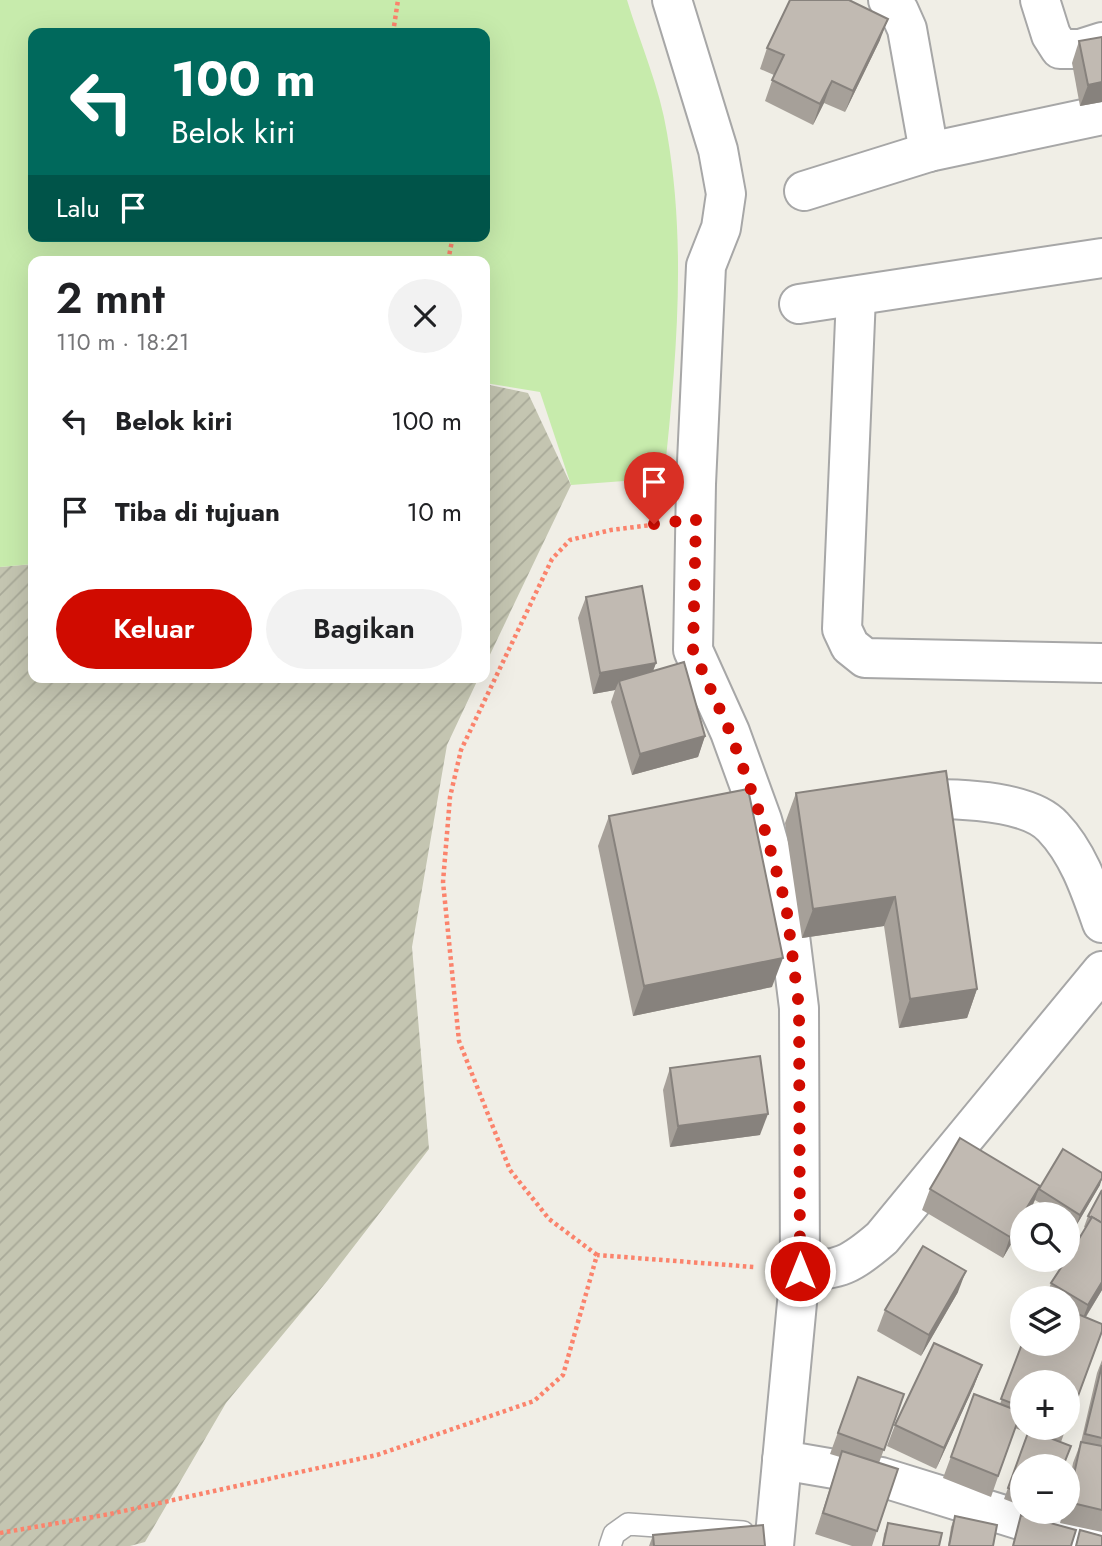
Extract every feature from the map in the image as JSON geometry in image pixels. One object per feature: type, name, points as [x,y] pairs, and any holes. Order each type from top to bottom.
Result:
[{"type":"street","points":[[672,0],[718,150],[726,194],[721,228],[706,266],[693,650],[730,732],[762,820],[786,905],[799,1007],[800,1271],[775,1541]]},
{"type":"street","points":[[888,0],[899,11],[907,29],[929,152]]},
{"type":"street","points":[[1040,0],[1051,35],[1060,49],[1080,49],[1102,42]]},
{"type":"street","points":[[803,191],[929,152],[1102,114]]},
{"type":"street","points":[[799,304],[1102,258]]},
{"type":"street","points":[[856,296],[842,629],[850,646],[865,658],[1102,663]]},
{"type":"street","points":[[860,802],[953,799],[1030,812],[1052,825],[1083,871],[1102,923]]},
{"type":"street","points":[[800,1271],[826,1271],[845,1266],[882,1238],[1102,971]]},
{"type":"street","points":[[782,1460],[881,1477],[1001,1531],[1102,1542]]},
{"type":"lane","points":[[610,1546],[614,1534],[628,1524],[775,1541]]},
{"type":"path","points":[[394,28],[398,0]]},
{"type":"path","points":[[696,519],[611,530],[570,540],[552,559],[461,750],[450,797],[443,882],[459,1041],[510,1170],[550,1219],[597,1255],[800,1271]]},
{"type":"path","points":[[0,1533],[110,1514],[377,1455],[534,1401],[563,1375],[597,1255]]},
{"type":"shaded area","points":[[490,385],[528,393],[571,485],[490,655]]},
{"type":"shaded area","points":[[28,564],[28,683],[476,683],[447,745],[412,947],[429,1149],[328,1280],[226,1403],[145,1542],[130,1546],[0,1546],[0,567]]},
{"type":"green space","points":[[0,0],[627,0],[664,116],[677,219],[678,305],[664,478],[571,485],[540,392],[490,384],[490,256],[28,256],[28,564],[0,567]]},
{"type":"building","points":[[790,0],[849,0],[888,19],[853,91],[832,81],[820,104],[772,80],[784,55],[767,48]]},
{"type":"building","points":[[1102,37],[1102,82],[1088,85],[1079,41]]},
{"type":"building","points":[[642,586],[656,663],[600,673],[586,597]]},
{"type":"building","points":[[684,662],[705,736],[640,754],[619,681]]},
{"type":"building","points":[[946,771],[977,989],[910,999],[895,897],[813,909],[796,793]]},
{"type":"building","points":[[748,789],[783,958],[644,986],[609,816]]},
{"type":"building","points":[[760,1056],[768,1114],[678,1126],[670,1068]]},
{"type":"building","points":[[960,1138],[1040,1186],[1030,1202],[1010,1202],[1010,1237],[930,1189]]},
{"type":"building","points":[[1063,1149],[1102,1173],[1102,1178],[1080,1215],[1080,1202],[1060,1202],[1039,1189]]},
{"type":"building","points":[[1102,1190],[1102,1223],[1088,1216]]},
{"type":"building","points":[[1092,1217],[1102,1223],[1102,1282],[1088,1305],[1080,1300],[1080,1286],[1056,1286],[1051,1283],[1058,1272],[1080,1272],[1080,1237]]},
{"type":"building","points":[[923,1246],[966,1271],[929,1335],[885,1310]]},
{"type":"building","points":[[1080,1315],[1102,1324],[1102,1331],[1080,1391],[1080,1370],[1012,1370],[1017,1356],[1080,1356]]},
{"type":"building","points":[[934,1343],[982,1365],[944,1448],[895,1425]]},
{"type":"building","points":[[1102,1365],[1102,1438],[1085,1434]]},
{"type":"building","points":[[1010,1375],[1010,1402],[1001,1399]]},
{"type":"building","points":[[858,1377],[904,1394],[884,1450],[838,1433]]},
{"type":"building","points":[[974,1394],[1010,1408],[1011,1440],[998,1476],[951,1457]]},
{"type":"building","points":[[1025,1440],[1055,1440],[1071,1446],[1068,1454],[1020,1454]]},
{"type":"building","points":[[1081,1442],[1102,1446],[1102,1510],[1080,1505],[1078,1454]]},
{"type":"building","points":[[842,1451],[898,1469],[877,1531],[823,1513]]},
{"type":"building","points":[[955,1516],[997,1525],[993,1546],[949,1546]]},
{"type":"building","points":[[888,1523],[942,1533],[939,1546],[883,1546]]},
{"type":"building","points":[[1019,1524],[1054,1524],[1076,1530],[1071,1546],[1013,1546]]},
{"type":"building","points":[[763,1525],[765,1546],[654,1546],[653,1535]]},
{"type":"building","points":[[1080,1530],[1102,1536],[1102,1546],[1076,1546]]},
{"type":"route","points":[[654,524],[696,519],[693,650],[730,732],[762,820],[786,905],[799,1007],[800,1271]]}]
